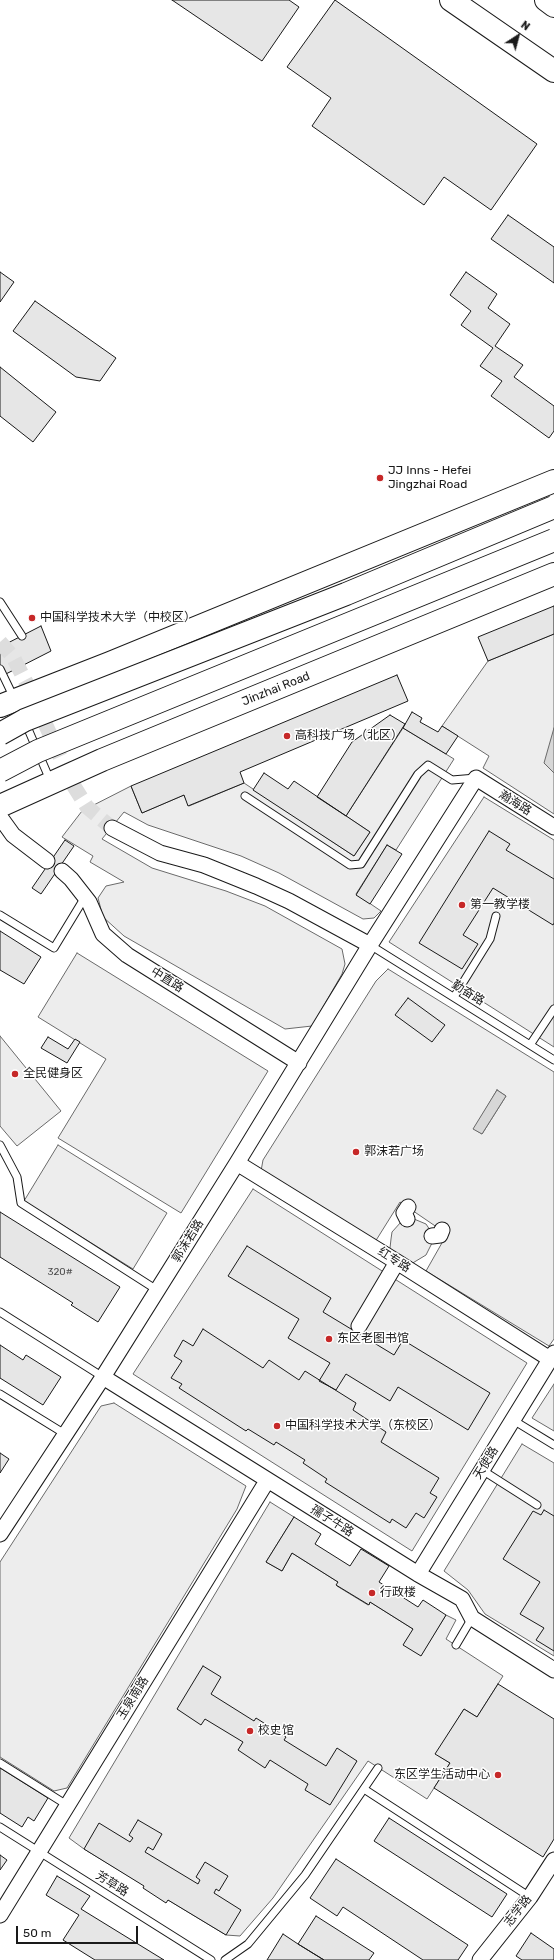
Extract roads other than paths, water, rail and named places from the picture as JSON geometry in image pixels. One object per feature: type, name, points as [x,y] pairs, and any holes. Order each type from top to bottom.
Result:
[{"type":"main road","points":[[451,0],[554,71]]},
{"type":"main road","points":[[546,0],[554,6]]},
{"type":"main road","points":[[14,706],[110,663],[554,481]]},
{"type":"main road","points":[[0,734],[25,720],[346,594],[554,508]]},
{"type":"main road","points":[[0,771],[38,750],[554,540]]},
{"type":"main road","name":"Jinzhai Road","points":[[0,806],[51,782],[554,574]]},
{"type":"street","name":"瀚海路","points":[[476,778],[554,827]]},
{"type":"street","name":"郭沫若路","points":[[0,1534],[103,1377],[299,1063],[370,945],[476,778]]},
{"type":"street","points":[[0,817],[13,835],[47,861]]},
{"type":"street","points":[[112,828],[160,853],[204,865],[256,886],[289,901],[370,945]]},
{"type":"street","name":"中直路","points":[[62,871],[89,902],[103,934],[127,955],[299,1063]]},
{"type":"street","name":"红专路","points":[[237,1163],[552,1356]]},
{"type":"street","points":[[359,1326],[397,1262]]},
{"type":"street","name":"天使路","points":[[418,1574],[552,1356]]},
{"type":"street","name":"孺子牛路","points":[[103,1377],[267,1481],[418,1574],[462,1599],[472,1618],[554,1670]]},
{"type":"street","name":"玉泉南路","points":[[0,1915],[267,1481]]},
{"type":"street","name":"志学路","points":[[480,1960],[530,1897],[554,1860]]},
{"type":"lane","points":[[0,602],[22,636]]},
{"type":"lane","points":[[0,669],[14,706],[51,782]]},
{"type":"lane","points":[[245,796],[350,864],[360,864],[418,774],[428,765],[452,780],[476,778]]},
{"type":"lane","points":[[0,915],[54,948],[85,896]]},
{"type":"lane","points":[[454,997],[490,938],[496,916]]},
{"type":"lane","name":"勤奋路","points":[[370,945],[554,1060]]},
{"type":"lane","points":[[530,1045],[554,1009]]},
{"type":"lane","points":[[0,1145],[17,1177],[21,1203],[157,1290]]},
{"type":"lane","points":[[0,1312],[103,1377]]},
{"type":"lane","points":[[0,1394],[65,1434]]},
{"type":"lane","points":[[512,1420],[554,1445]]},
{"type":"lane","points":[[482,1470],[537,1505]]},
{"type":"lane","points":[[456,1646],[472,1618]]},
{"type":"lane","points":[[0,1763],[67,1805]]},
{"type":"lane","points":[[225,1960],[248,1944],[305,1875],[378,1768]]},
{"type":"lane","points":[[364,1789],[530,1897]]},
{"type":"lane","name":"芳草路","points":[[0,1827],[211,1960]]},
{"type":"tunnel","points":[[0,642],[13,657],[29,688],[72,783],[87,807],[112,828]]},
{"type":"place","name":"JJ Inns - Hefei Jingzhai Road","points":[[380,478]]},
{"type":"place","name":"中国科学技术大学（中校区）","points":[[32,618]]},
{"type":"place","name":"高科技广场（北区）","points":[[287,736]]},
{"type":"place","name":"第一教学楼","points":[[462,905]]},
{"type":"place","name":"全民健身区","points":[[15,1074]]},
{"type":"place","name":"郭沫若广场","points":[[356,1152]]},
{"type":"place","name":"东区老图书馆","points":[[329,1339]]},
{"type":"place","name":"中国科学技术大学（东校区）","points":[[277,1426]]},
{"type":"place","name":"行政楼","points":[[372,1593]]},
{"type":"place","name":"校史馆","points":[[250,1731]]},
{"type":"place","name":"东区学生活动中心","points":[[498,1775]]}]
